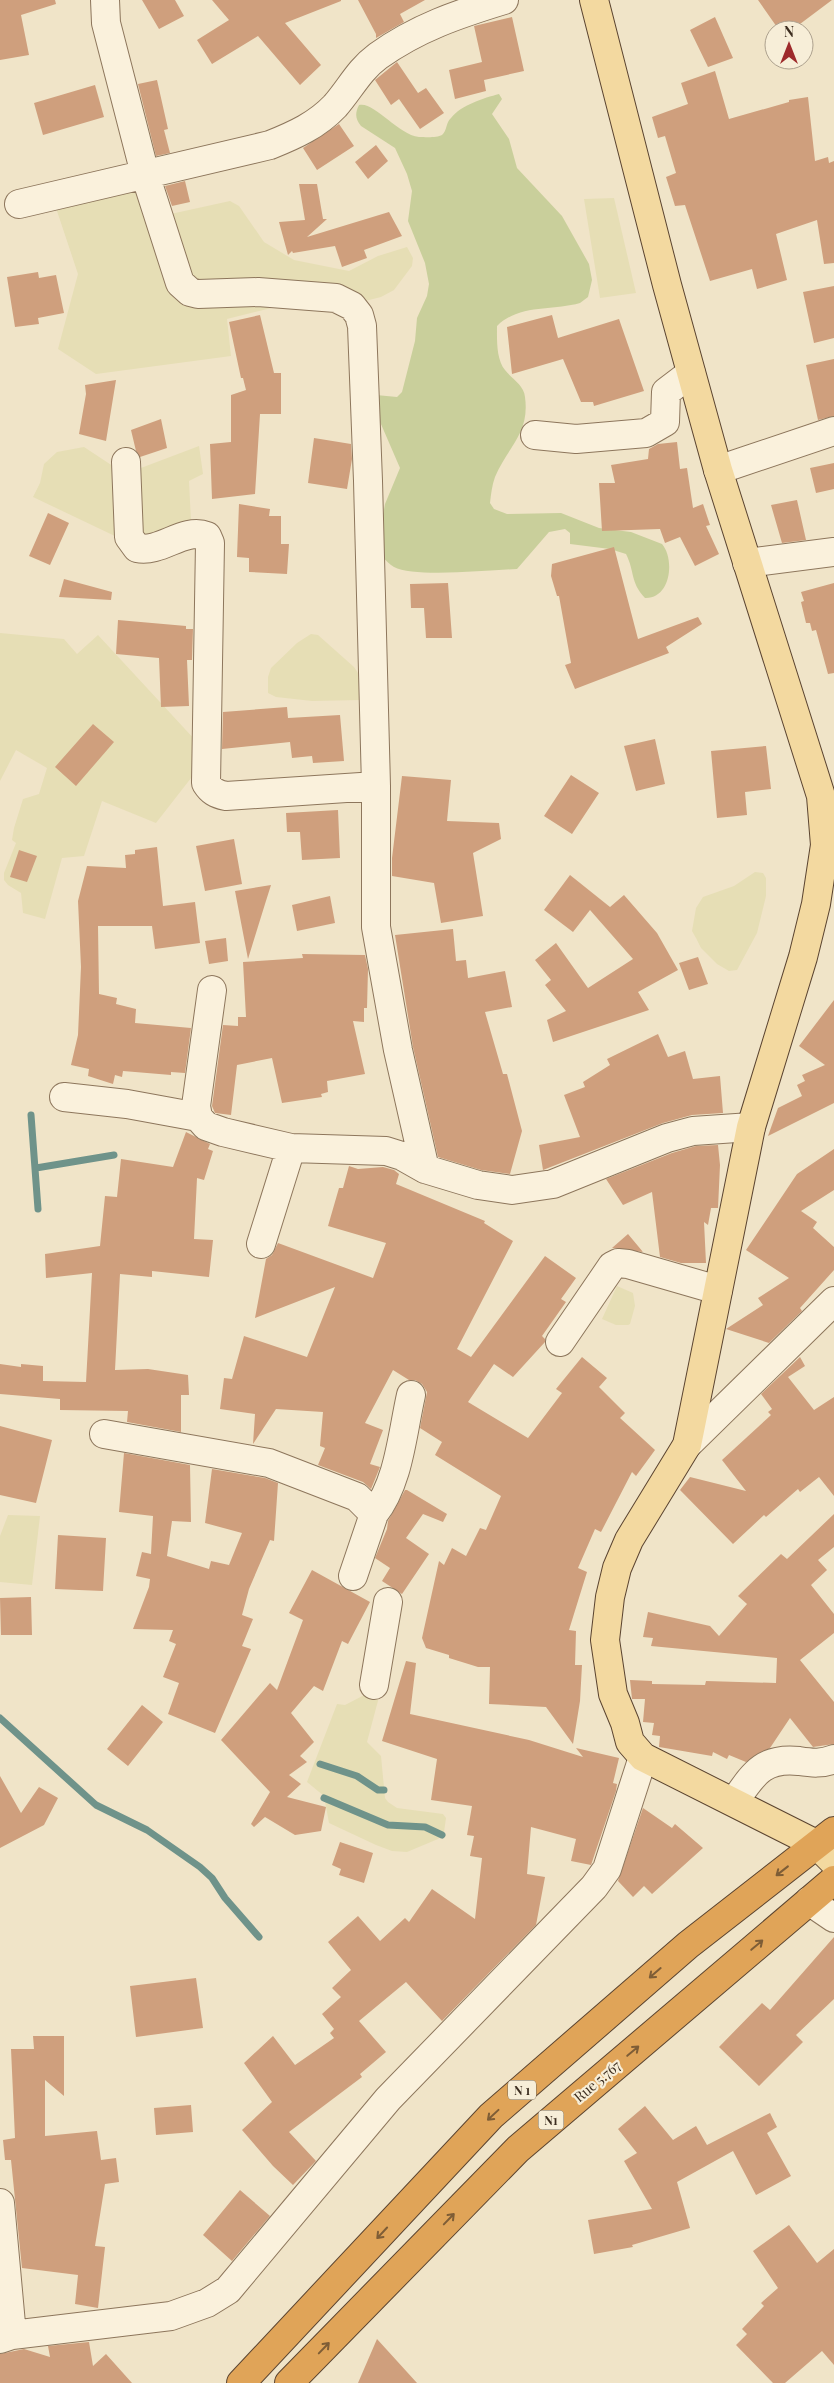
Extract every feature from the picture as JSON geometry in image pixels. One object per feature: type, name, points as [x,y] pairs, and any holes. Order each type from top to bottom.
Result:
[{"type":"highway","name":"N 1","points":[[241,2383],[491,2116],[688,1945],[828,1846]]},
{"type":"highway","name":"Rue 5.767","points":[[290,2383],[518,2149],[834,1880]]},
{"type":"main road","points":[[594,0],[718,470],[821,796],[825,845],[816,904],[803,957],[751,1127],[687,1445],[629,1540],[618,1568],[610,1597],[605,1640],[613,1694],[625,1723],[630,1742],[643,1756],[734,1802],[828,1846]]},
{"type":"street","points":[[105,0],[106,23],[145,174],[180,283],[190,292],[258,292],[336,298],[352,306],[359,315],[362,326],[368,480],[376,786],[376,927],[398,1050],[425,1169]]},
{"type":"street","points":[[19,204],[270,145],[302,133],[335,106],[361,71],[378,57],[421,29],[444,19],[504,0]]},
{"type":"street","points":[[535,435],[576,439],[646,433],[666,422],[666,392],[691,373]]},
{"type":"street","points":[[718,470],[834,431]]},
{"type":"street","points":[[126,462],[129,537],[137,548],[153,549],[192,533],[207,536],[210,543],[206,783],[210,789],[217,794],[226,796],[376,786]]},
{"type":"street","points":[[748,563],[834,552]]},
{"type":"street","points":[[212,990],[196,1106],[198,1117],[206,1126],[223,1132],[291,1148],[386,1151],[402,1156],[425,1169],[478,1185],[512,1190],[553,1184],[667,1138],[694,1131],[751,1127]]},
{"type":"street","points":[[64,1097],[127,1104],[198,1117]]},
{"type":"street","points":[[262,1244],[291,1148]]},
{"type":"street","points":[[560,1342],[612,1266],[618,1263],[628,1264],[718,1290]]},
{"type":"street","points":[[687,1445],[834,1301]]},
{"type":"street","points":[[353,1576],[374,1514],[386,1499],[411,1395]]},
{"type":"street","points":[[104,1434],[269,1463],[358,1497],[374,1514]]},
{"type":"street","points":[[374,1685],[388,1602]]},
{"type":"street","points":[[0,2204],[6,2337],[171,2316],[207,2303],[228,2290],[388,2099],[536,1945],[594,1888],[606,1869],[643,1756]]},
{"type":"street","points":[[734,1802],[750,1778],[767,1763],[792,1760],[816,1763],[834,1759]]},
{"type":"street","points":[[810,1901],[834,1918]]},
{"type":"shaded area","points":[[145,187],[157,217],[230,201],[239,206],[264,242],[294,260],[349,271],[378,256],[407,247],[413,258],[412,266],[394,290],[381,297],[365,301],[292,303],[227,319],[231,356],[96,374],[58,349],[78,274],[56,208]]},
{"type":"shaded area","points":[[614,198],[636,293],[600,298],[584,199]]},
{"type":"shaded area","points":[[199,446],[203,474],[189,481],[191,521],[140,548],[33,497],[40,483],[44,464],[57,452],[84,447],[125,474]]},
{"type":"shaded area","points":[[0,633],[64,639],[77,654],[98,635],[209,755],[156,823],[102,801],[84,856],[62,858],[45,919],[23,913],[21,893],[8,885],[4,880],[4,873],[16,843],[12,840],[23,799],[39,794],[47,768],[16,750],[0,781]]},
{"type":"shaded area","points":[[311,634],[318,635],[354,667],[362,679],[363,692],[360,700],[312,701],[276,697],[268,693],[268,677],[271,668],[297,643]]},
{"type":"shaded area","points":[[755,872],[763,873],[766,878],[766,896],[757,933],[737,970],[729,971],[717,964],[701,948],[692,931],[696,908],[703,897],[734,886]]},
{"type":"shaded area","points":[[617,1286],[633,1293],[635,1306],[630,1324],[628,1325],[616,1325],[602,1319]]},
{"type":"shaded area","points":[[8,1515],[40,1516],[32,1585],[0,1582],[0,1536]]},
{"type":"shaded area","points":[[374,1690],[379,1697],[367,1742],[381,1756],[385,1798],[397,1808],[443,1814],[446,1818],[444,1832],[438,1839],[407,1852],[392,1851],[329,1823],[324,1796],[307,1782],[337,1704],[345,1705]]},
{"type":"green space","points":[[499,94],[502,99],[492,114],[509,139],[517,168],[562,216],[589,264],[592,280],[588,297],[580,303],[515,314],[497,326],[500,360],[505,370],[522,389],[526,410],[517,439],[495,477],[490,503],[494,509],[507,514],[561,513],[599,528],[631,532],[662,544],[668,559],[668,577],[665,585],[654,597],[645,598],[640,592],[626,554],[610,549],[570,544],[570,533],[565,529],[549,532],[517,569],[435,573],[418,572],[394,567],[382,557],[380,532],[385,504],[400,468],[371,401],[376,395],[397,397],[402,392],[415,341],[417,318],[427,296],[429,284],[425,263],[408,221],[412,191],[407,174],[395,148],[361,126],[356,116],[357,111],[359,105],[365,105],[411,135],[434,137],[442,135],[449,120],[461,109]]},
{"type":"building","points":[[0,0],[55,0],[56,4],[21,15],[29,55],[0,60]]},
{"type":"building","points":[[142,0],[175,0],[184,16],[159,29]]},
{"type":"building","points":[[212,0],[341,1],[285,23],[321,65],[300,85],[258,36],[212,64],[197,40],[229,20]]},
{"type":"building","points":[[358,0],[425,0],[400,14],[404,22],[376,38],[376,34]]},
{"type":"building","points":[[758,0],[832,0],[805,20],[772,20]]},
{"type":"building","points":[[512,17],[524,71],[484,80],[486,91],[455,99],[449,70],[482,62],[474,26]]},
{"type":"building","points":[[715,17],[733,58],[708,67],[690,30]]},
{"type":"building","points":[[397,62],[418,93],[426,88],[444,113],[420,129],[399,99],[391,105],[375,80]]},
{"type":"building","points":[[715,71],[729,119],[789,102],[789,100],[808,97],[815,161],[828,157],[829,163],[834,161],[834,263],[824,264],[817,220],[776,234],[787,280],[757,289],[752,269],[710,281],[685,205],[675,206],[666,177],[676,173],[665,136],[658,138],[652,117],[688,104],[681,83]]},
{"type":"building","points":[[157,80],[168,129],[164,130],[170,153],[156,156],[138,84]]},
{"type":"building","points":[[95,85],[104,117],[43,135],[34,103]]},
{"type":"building","points":[[339,124],[354,146],[317,170],[303,148]]},
{"type":"building","points":[[376,145],[388,161],[368,179],[355,162]]},
{"type":"building","points":[[185,181],[190,202],[172,206],[165,186]]},
{"type":"building","points":[[299,184],[317,184],[323,219],[327,219],[307,237],[389,212],[402,236],[364,250],[367,258],[342,267],[335,246],[293,253],[292,251],[288,255],[279,222],[305,220]]},
{"type":"building","points":[[38,272],[39,278],[56,275],[64,313],[38,318],[39,324],[15,327],[7,277]]},
{"type":"building","points":[[834,286],[834,338],[814,343],[803,292]]},
{"type":"building","points":[[260,315],[274,373],[281,373],[281,414],[260,414],[255,494],[212,499],[210,444],[231,442],[231,395],[246,390],[243,378],[241,378],[229,322]]},
{"type":"building","points":[[552,315],[558,338],[619,319],[644,391],[594,406],[593,402],[581,402],[563,359],[512,374],[507,327]]},
{"type":"building","points":[[834,359],[834,416],[818,420],[806,365]]},
{"type":"building","points":[[116,380],[106,441],[79,434],[86,394],[85,385]]},
{"type":"building","points":[[161,419],[167,448],[140,457],[136,451],[131,430]]},
{"type":"building","points":[[314,438],[351,444],[352,459],[347,489],[308,483]]},
{"type":"building","points":[[677,442],[680,469],[687,468],[693,508],[703,504],[710,525],[706,526],[719,554],[695,566],[680,537],[665,543],[660,529],[602,531],[599,483],[615,483],[611,465],[648,459],[649,449],[658,444]]},
{"type":"building","points":[[834,463],[834,489],[816,493],[810,468]]},
{"type":"building","points":[[797,500],[806,540],[782,543],[771,505]]},
{"type":"building","points":[[239,504],[270,509],[269,516],[281,516],[281,544],[289,544],[287,574],[249,572],[249,558],[237,557]]},
{"type":"building","points":[[48,513],[69,523],[50,565],[29,556]]},
{"type":"building","points":[[614,547],[638,639],[698,617],[702,624],[666,647],[669,653],[575,689],[565,665],[571,663],[559,596],[557,596],[551,576],[552,564]]},
{"type":"building","points":[[64,579],[112,592],[111,600],[59,597]]},
{"type":"building","points":[[448,583],[452,638],[426,638],[424,608],[411,608],[410,584]]},
{"type":"building","points":[[834,583],[834,673],[828,674],[816,630],[812,631],[810,623],[806,623],[801,602],[804,601],[801,592]]},
{"type":"building","points":[[118,620],[186,626],[186,629],[193,629],[192,660],[187,660],[189,706],[161,707],[159,658],[116,654]]},
{"type":"building","points":[[287,707],[288,718],[340,715],[344,761],[313,763],[312,756],[292,758],[290,742],[222,749],[223,712]]},
{"type":"building","points":[[93,724],[114,742],[76,786],[55,767]]},
{"type":"building","points":[[655,739],[665,784],[636,791],[624,746]]},
{"type":"building","points":[[766,746],[771,789],[745,792],[747,815],[717,818],[711,751]]},
{"type":"building","points":[[571,775],[599,793],[572,834],[544,816]]},
{"type":"building","points":[[402,776],[451,780],[447,821],[499,823],[501,839],[473,853],[483,916],[441,923],[434,883],[392,876],[392,858]]},
{"type":"building","points":[[338,810],[340,858],[302,860],[300,832],[287,832],[286,813]]},
{"type":"building","points":[[234,839],[242,884],[205,891],[196,846]]},
{"type":"building","points":[[157,847],[163,906],[195,902],[200,943],[155,949],[152,926],[98,926],[99,994],[117,998],[116,1004],[136,1009],[135,1023],[191,1028],[185,1073],[171,1072],[171,1075],[123,1071],[122,1077],[115,1075],[113,1084],[88,1076],[89,1069],[71,1065],[78,1035],[81,967],[78,901],[87,866],[126,868],[125,855],[135,854],[135,850]]},
{"type":"building","points":[[19,850],[37,856],[27,882],[10,877]]},
{"type":"building","points":[[570,875],[610,907],[624,895],[657,933],[678,970],[638,992],[649,1010],[553,1042],[547,1020],[566,1011],[545,985],[551,980],[535,960],[556,943],[588,988],[633,959],[590,910],[573,932],[544,910]]},
{"type":"building","points":[[271,885],[265,904],[248,959],[235,891]]},
{"type":"building","points":[[330,896],[335,923],[297,931],[292,905]]},
{"type":"building","points":[[453,929],[456,961],[466,960],[468,978],[505,971],[512,1007],[485,1012],[503,1074],[507,1074],[522,1131],[510,1174],[481,1170],[438,1157],[413,1047],[395,935]]},
{"type":"building","points":[[226,938],[228,961],[209,964],[205,941]]},
{"type":"building","points":[[302,954],[365,955],[368,969],[367,1008],[364,1008],[364,1022],[353,1021],[365,1074],[327,1081],[328,1092],[321,1094],[322,1097],[282,1103],[272,1058],[237,1065],[231,1115],[215,1113],[212,1106],[223,1025],[238,1026],[238,1017],[246,1017],[243,962],[303,958]]},
{"type":"building","points":[[698,957],[708,984],[689,990],[679,963]]},
{"type":"building","points":[[834,1000],[834,1103],[768,1136],[778,1108],[802,1096],[797,1085],[805,1081],[802,1075],[825,1065],[799,1046]]},
{"type":"building","points":[[658,1034],[668,1057],[685,1051],[693,1079],[720,1076],[723,1113],[692,1115],[663,1123],[543,1170],[539,1145],[580,1137],[564,1095],[585,1087],[583,1082],[610,1065],[607,1059]]},
{"type":"building","points":[[186,1132],[210,1144],[208,1149],[213,1151],[204,1180],[197,1178],[194,1239],[213,1240],[209,1277],[152,1271],[152,1277],[120,1274],[115,1370],[148,1369],[188,1375],[189,1395],[181,1395],[181,1432],[127,1422],[128,1411],[60,1410],[60,1399],[0,1394],[0,1364],[21,1367],[21,1364],[43,1366],[43,1381],[86,1382],[92,1273],[46,1278],[45,1254],[100,1246],[105,1196],[117,1197],[121,1159],[173,1167]]},
{"type":"building","points":[[718,1145],[720,1165],[718,1208],[711,1208],[708,1225],[704,1222],[706,1263],[681,1263],[660,1257],[652,1192],[623,1205],[606,1179],[672,1153],[696,1146]]},
{"type":"building","points":[[834,1149],[834,1190],[801,1211],[817,1222],[813,1228],[834,1247],[834,1270],[800,1308],[802,1311],[769,1343],[726,1329],[763,1305],[758,1298],[789,1278],[746,1250],[797,1174]]},
{"type":"building","points":[[349,1166],[358,1169],[383,1167],[394,1170],[399,1174],[396,1184],[485,1221],[484,1223],[513,1241],[457,1349],[471,1357],[545,1256],[576,1278],[561,1299],[566,1302],[542,1336],[545,1342],[513,1377],[494,1364],[468,1402],[528,1438],[562,1393],[556,1389],[582,1357],[607,1378],[599,1387],[625,1413],[620,1418],[655,1450],[636,1476],[632,1472],[601,1532],[595,1529],[578,1568],[587,1572],[569,1630],[576,1631],[575,1665],[582,1665],[580,1701],[573,1744],[546,1707],[489,1704],[490,1667],[478,1667],[426,1648],[422,1638],[439,1561],[444,1565],[452,1548],[466,1556],[480,1528],[486,1530],[501,1496],[435,1455],[442,1442],[420,1428],[427,1392],[422,1384],[415,1380],[409,1380],[393,1370],[365,1423],[383,1430],[370,1464],[380,1467],[371,1489],[363,1482],[318,1465],[325,1448],[320,1446],[323,1412],[276,1409],[253,1444],[255,1414],[220,1409],[224,1378],[232,1379],[244,1336],[307,1357],[335,1287],[255,1318],[266,1259],[272,1255],[278,1243],[373,1278],[386,1243],[328,1226],[339,1188],[343,1188]]},
{"type":"building","points":[[628,1234],[643,1252],[612,1248]]},
{"type":"building","points":[[800,1357],[805,1366],[788,1377],[814,1410],[834,1397],[834,1496],[819,1477],[800,1492],[798,1489],[766,1517],[764,1515],[733,1544],[680,1490],[690,1477],[746,1491],[722,1460],[771,1415],[768,1412],[772,1409],[761,1394]]},
{"type":"building","points":[[0,1426],[52,1440],[36,1503],[0,1495]]},
{"type":"building","points":[[124,1453],[190,1465],[191,1522],[172,1521],[167,1556],[209,1569],[211,1561],[229,1565],[242,1533],[205,1523],[212,1469],[265,1478],[278,1483],[274,1541],[270,1540],[249,1589],[242,1615],[253,1619],[242,1646],[251,1649],[215,1733],[168,1714],[179,1683],[163,1677],[176,1644],[169,1641],[173,1630],[133,1629],[149,1587],[150,1579],[136,1576],[142,1552],[151,1554],[153,1516],[119,1512]]},
{"type":"building","points":[[405,1490],[447,1514],[443,1522],[423,1514],[406,1538],[429,1554],[402,1594],[382,1581],[390,1568],[375,1558],[387,1529],[388,1521]]},
{"type":"building","points":[[834,1514],[834,1547],[818,1560],[827,1570],[811,1585],[834,1614],[834,1633],[800,1660],[834,1702],[834,1744],[813,1747],[790,1718],[770,1748],[746,1762],[729,1755],[727,1759],[713,1752],[712,1756],[659,1747],[660,1736],[652,1735],[654,1723],[643,1722],[645,1699],[632,1699],[630,1680],[652,1681],[652,1684],[705,1685],[706,1681],[776,1683],[777,1658],[651,1646],[653,1638],[643,1637],[648,1612],[710,1626],[719,1636],[747,1604],[738,1596],[781,1554],[787,1559]]},
{"type":"building","points":[[58,1535],[106,1538],[103,1591],[55,1589]]},
{"type":"building","points":[[312,1570],[370,1602],[348,1644],[342,1641],[323,1691],[314,1686],[291,1713],[314,1742],[300,1756],[307,1762],[289,1775],[301,1784],[287,1797],[326,1807],[321,1831],[295,1835],[265,1817],[254,1827],[251,1824],[270,1792],[221,1740],[270,1683],[277,1690],[303,1620],[289,1613]]},
{"type":"building","points":[[31,1597],[32,1635],[1,1635],[0,1598]]},
{"type":"building","points":[[406,1661],[416,1663],[410,1714],[529,1740],[583,1757],[576,1748],[619,1758],[613,1783],[617,1784],[616,1791],[591,1865],[571,1861],[576,1839],[531,1827],[527,1874],[545,1877],[536,1925],[442,2021],[406,1982],[359,2021],[386,2052],[360,2074],[362,2077],[289,2132],[316,2161],[293,2185],[273,2166],[242,2130],[272,2102],[244,2063],[273,2036],[295,2065],[334,2038],[330,2033],[334,2029],[322,2014],[341,1997],[332,1988],[351,1970],[328,1942],[358,1916],[380,1941],[405,1918],[409,1922],[432,1889],[475,1919],[482,1858],[470,1856],[474,1836],[467,1835],[472,1806],[431,1800],[437,1759],[382,1741]]},
{"type":"building","points":[[142,1705],[163,1722],[128,1766],[107,1749]]},
{"type":"building","points":[[0,1776],[21,1813],[39,1787],[58,1798],[44,1825],[0,1848]]},
{"type":"building","points":[[643,1808],[672,1828],[675,1824],[703,1848],[652,1894],[644,1886],[633,1897],[618,1881]]},
{"type":"building","points":[[340,1842],[373,1853],[364,1883],[339,1875],[341,1869],[332,1865]]},
{"type":"building","points":[[834,1937],[834,1999],[796,2035],[803,2042],[759,2086],[719,2047],[762,2003],[770,2010]]},
{"type":"building","points":[[196,1978],[203,2028],[136,2037],[130,1986]]},
{"type":"building","points":[[33,2036],[64,2036],[64,2096],[45,2080],[45,2136],[97,2131],[101,2160],[116,2158],[119,2182],[105,2184],[95,2246],[105,2247],[98,2308],[75,2304],[78,2275],[22,2268],[11,2160],[5,2160],[3,2140],[15,2138],[11,2049],[34,2049]]},
{"type":"building","points":[[191,2105],[193,2132],[156,2135],[154,2108]]},
{"type":"building","points":[[645,2106],[673,2140],[696,2126],[707,2145],[770,2113],[777,2127],[767,2133],[791,2176],[756,2195],[733,2151],[677,2182],[690,2228],[632,2245],[633,2247],[594,2254],[588,2220],[652,2209],[624,2161],[637,2153],[618,2129]]},
{"type":"building","points":[[240,2190],[270,2216],[232,2261],[203,2235]]},
{"type":"building","points":[[789,2225],[817,2263],[834,2249],[834,2365],[822,2351],[785,2383],[773,2383],[736,2345],[747,2334],[742,2329],[764,2306],[761,2303],[778,2288],[753,2251]]},
{"type":"building","points":[[377,2339],[417,2383],[358,2383]]},
{"type":"building","points":[[89,2342],[93,2366],[106,2354],[132,2383],[0,2383],[0,2354],[24,2349],[50,2357],[48,2346]]},
{"type":"waterway","points":[[31,1115],[38,1209]]},
{"type":"waterway","points":[[36,1168],[114,1155]]},
{"type":"waterway","points":[[0,1718],[96,1805],[147,1830],[200,1867],[212,1878],[225,1898],[259,1937]]},
{"type":"waterway","points":[[320,1764],[357,1776],[378,1790],[384,1790]]},
{"type":"waterway","points":[[324,1798],[388,1825],[425,1827],[442,1835]]}]
